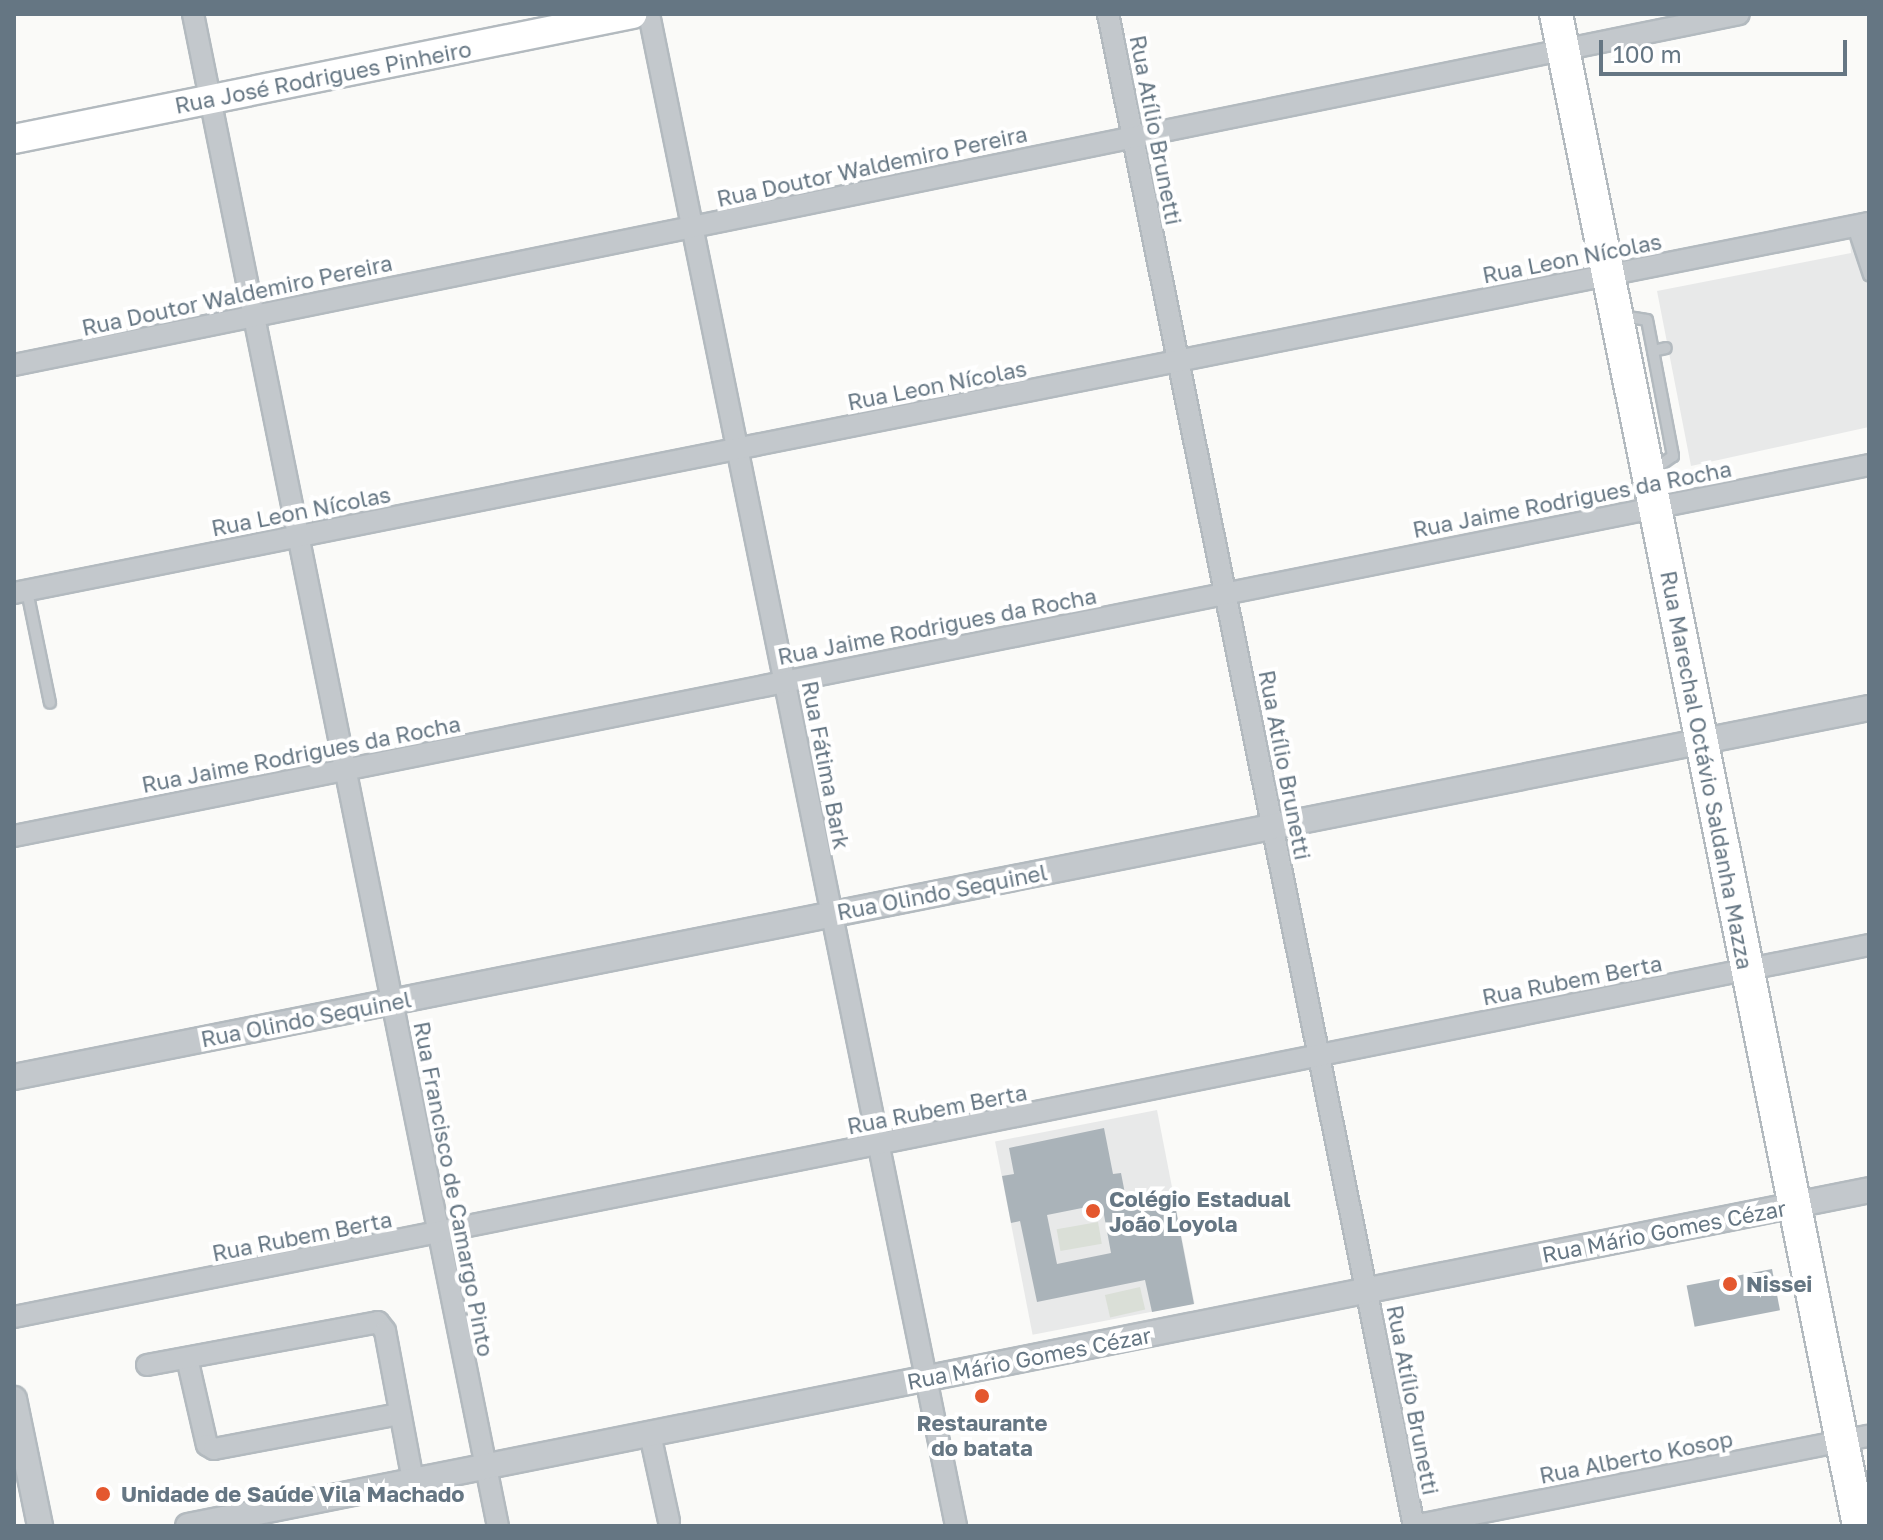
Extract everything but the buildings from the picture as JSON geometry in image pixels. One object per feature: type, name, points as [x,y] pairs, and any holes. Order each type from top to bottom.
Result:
[{"type":"main road","name":"Rua José Rodrigues Pinheiro","points":[[14,139],[632,14]]},
{"type":"main road","name":"Rua Marechal Octávio Saldanha Mazza","points":[[1556,14],[1794,1205],[1855,1438],[1860,1491],[1859,1526]]},
{"type":"street","name":"Rua Francisco de Camargo Pinto","points":[[193,14],[498,1526]]},
{"type":"street","name":"Rua Fátima Bark","points":[[649,14],[956,1526]]},
{"type":"street","name":"Rua Atílio Brunetti","points":[[1108,14],[1414,1526]]},
{"type":"street","name":"Rua Doutor Waldemiro Pereira","points":[[14,365],[1739,14]]},
{"type":"street","name":"Rua Leon Nícolas","points":[[21,592],[1861,225]]},
{"type":"street","name":"Rua Jaime Rodrigues da Rocha","points":[[14,836],[1869,465]]},
{"type":"street","name":"Rua Olindo Sequinel","points":[[14,1077],[1869,708]]},
{"type":"street","name":"Rua Rubem Berta","points":[[14,1317],[1869,945]]},
{"type":"street","name":"Rua Mário Gomes Cézar","points":[[188,1526],[259,1519],[413,1481],[1869,1190]]},
{"type":"street","points":[[147,1365],[378,1322],[385,1331],[413,1481]]},
{"type":"street","points":[[187,1358],[207,1445],[214,1449],[400,1414]]},
{"type":"street","points":[[14,1399],[40,1526]]},
{"type":"street","points":[[650,1434],[669,1521]]},
{"type":"street","name":"Rua Alberto Kosop","points":[[1414,1526],[1855,1438]]},
{"type":"lane","points":[[1861,225],[1869,251]]},
{"type":"lane","points":[[1861,225],[1869,275]]},
{"type":"lane","points":[[1616,315],[1647,320],[1673,456],[1648,474]]},
{"type":"lane","points":[[1653,351],[1666,348]]},
{"type":"lane","points":[[1667,422],[1679,420]]},
{"type":"lane","points":[[21,592],[50,703]]},
{"type":"shaded area","points":[[1869,239],[1869,427],[1691,466],[1657,291],[1851,253],[1850,242]]},
{"type":"shaded area","name":"Colégio Estadual João Loyola","points":[[1157,1110],[1195,1303],[1033,1335],[995,1141]]},
{"type":"shaded area","points":[[1098,1222],[1102,1244],[1060,1251],[1057,1229]]},
{"type":"shaded area","points":[[1140,1287],[1145,1309],[1110,1318],[1105,1295]]},
{"type":"place","name":"Colégio Estadual João Loyola","points":[[1093,1211]]},
{"type":"place","name":"Nissei","points":[[1730,1284]]},
{"type":"place","name":"Restaurante do batata","points":[[982,1396]]},
{"type":"place","name":"Unidade de Saúde Vila Machado","points":[[103,1494]]}]
